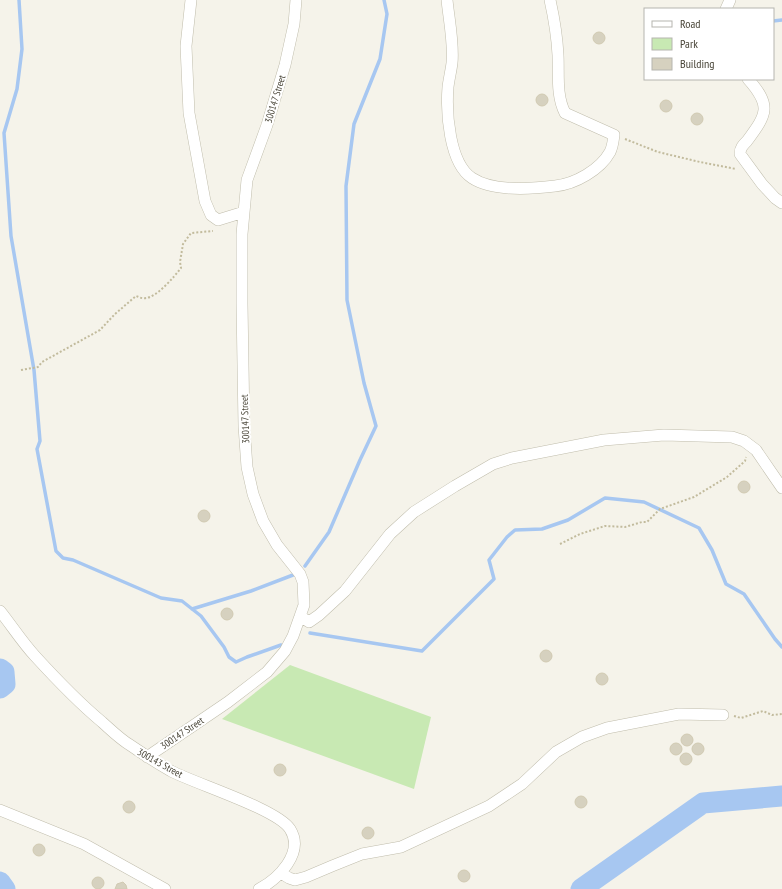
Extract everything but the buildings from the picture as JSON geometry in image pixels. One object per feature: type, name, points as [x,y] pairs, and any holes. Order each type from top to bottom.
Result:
[{"type":"street","points":[[191,0],[186,46],[189,113],[205,201],[211,215],[218,220],[244,212]]},
{"type":"street","name":"300147 Street","points":[[147,757],[228,702],[267,672],[285,651],[293,636],[304,605],[303,582],[295,566],[277,545],[263,521],[253,494],[247,467],[244,426],[242,304],[242,234],[247,180],[267,125],[286,65],[294,24],[296,0]]},
{"type":"street","points":[[447,0],[452,62],[448,88],[449,118],[452,141],[458,160],[465,172],[471,178],[492,186],[534,188],[559,185],[591,172],[603,161],[612,146],[614,135],[566,113],[561,105],[558,94],[558,56],[555,22],[550,0]]},
{"type":"street","points":[[749,80],[764,102],[765,108],[759,124],[740,151],[741,156],[762,184],[782,203]]},
{"type":"street","points":[[300,616],[309,622],[320,615],[345,591],[390,534],[414,512],[493,464],[512,458],[604,440],[664,435],[732,437],[750,444],[756,450],[782,488]]},
{"type":"street","name":"300143 Street","points":[[0,611],[34,655],[81,704],[128,744],[171,771],[258,808],[281,820],[291,830],[294,838],[294,848],[289,862],[281,873],[267,885],[259,889]]},
{"type":"street","points":[[281,873],[295,880],[306,878],[362,854],[401,847],[489,806],[522,784],[556,752],[582,737],[607,728],[679,714],[721,715]]},
{"type":"street","points":[[0,810],[84,844],[165,889]]},
{"type":"path","points":[[614,135],[658,152],[700,162],[754,172]]},
{"type":"path","points":[[21,370],[38,367],[42,362],[100,330],[115,314],[136,296],[144,299],[150,297],[166,284],[181,268],[180,262],[184,244],[191,233],[214,231],[219,222],[218,220]]},
{"type":"path","points":[[560,544],[580,534],[605,526],[625,527],[642,522],[648,522],[660,509],[694,496],[727,476],[746,461],[750,444]]},
{"type":"path","points":[[721,715],[727,713],[741,718],[763,711],[772,715],[782,714]]},
{"type":"green space","points":[[290,665],[431,717],[414,789],[222,719]]},
{"type":"waterway","points":[[19,0],[22,49],[17,89],[4,133],[11,236],[34,370],[40,441],[37,449],[56,551],[63,558],[73,560],[161,598],[182,601],[201,616],[224,647],[229,657],[236,662],[281,645]]},
{"type":"waterway","points":[[305,566],[329,532],[376,426],[364,383],[347,300],[346,186],[354,124],[380,59],[387,14],[384,0]]},
{"type":"waterway","points":[[774,21],[782,20]]},
{"type":"waterway","points":[[310,633],[422,651],[494,579],[489,560],[507,537],[515,530],[542,529],[568,520],[605,498],[644,502],[699,528],[712,550],[726,584],[744,594],[782,647]]},
{"type":"waterway","points":[[192,609],[251,591],[293,575]]},
{"type":"waterway","points":[[0,669],[4,672],[5,684],[0,688]]},
{"type":"waterway","points":[[581,889],[703,803],[782,796]]},
{"type":"waterway","points":[[0,882],[5,889]]}]
